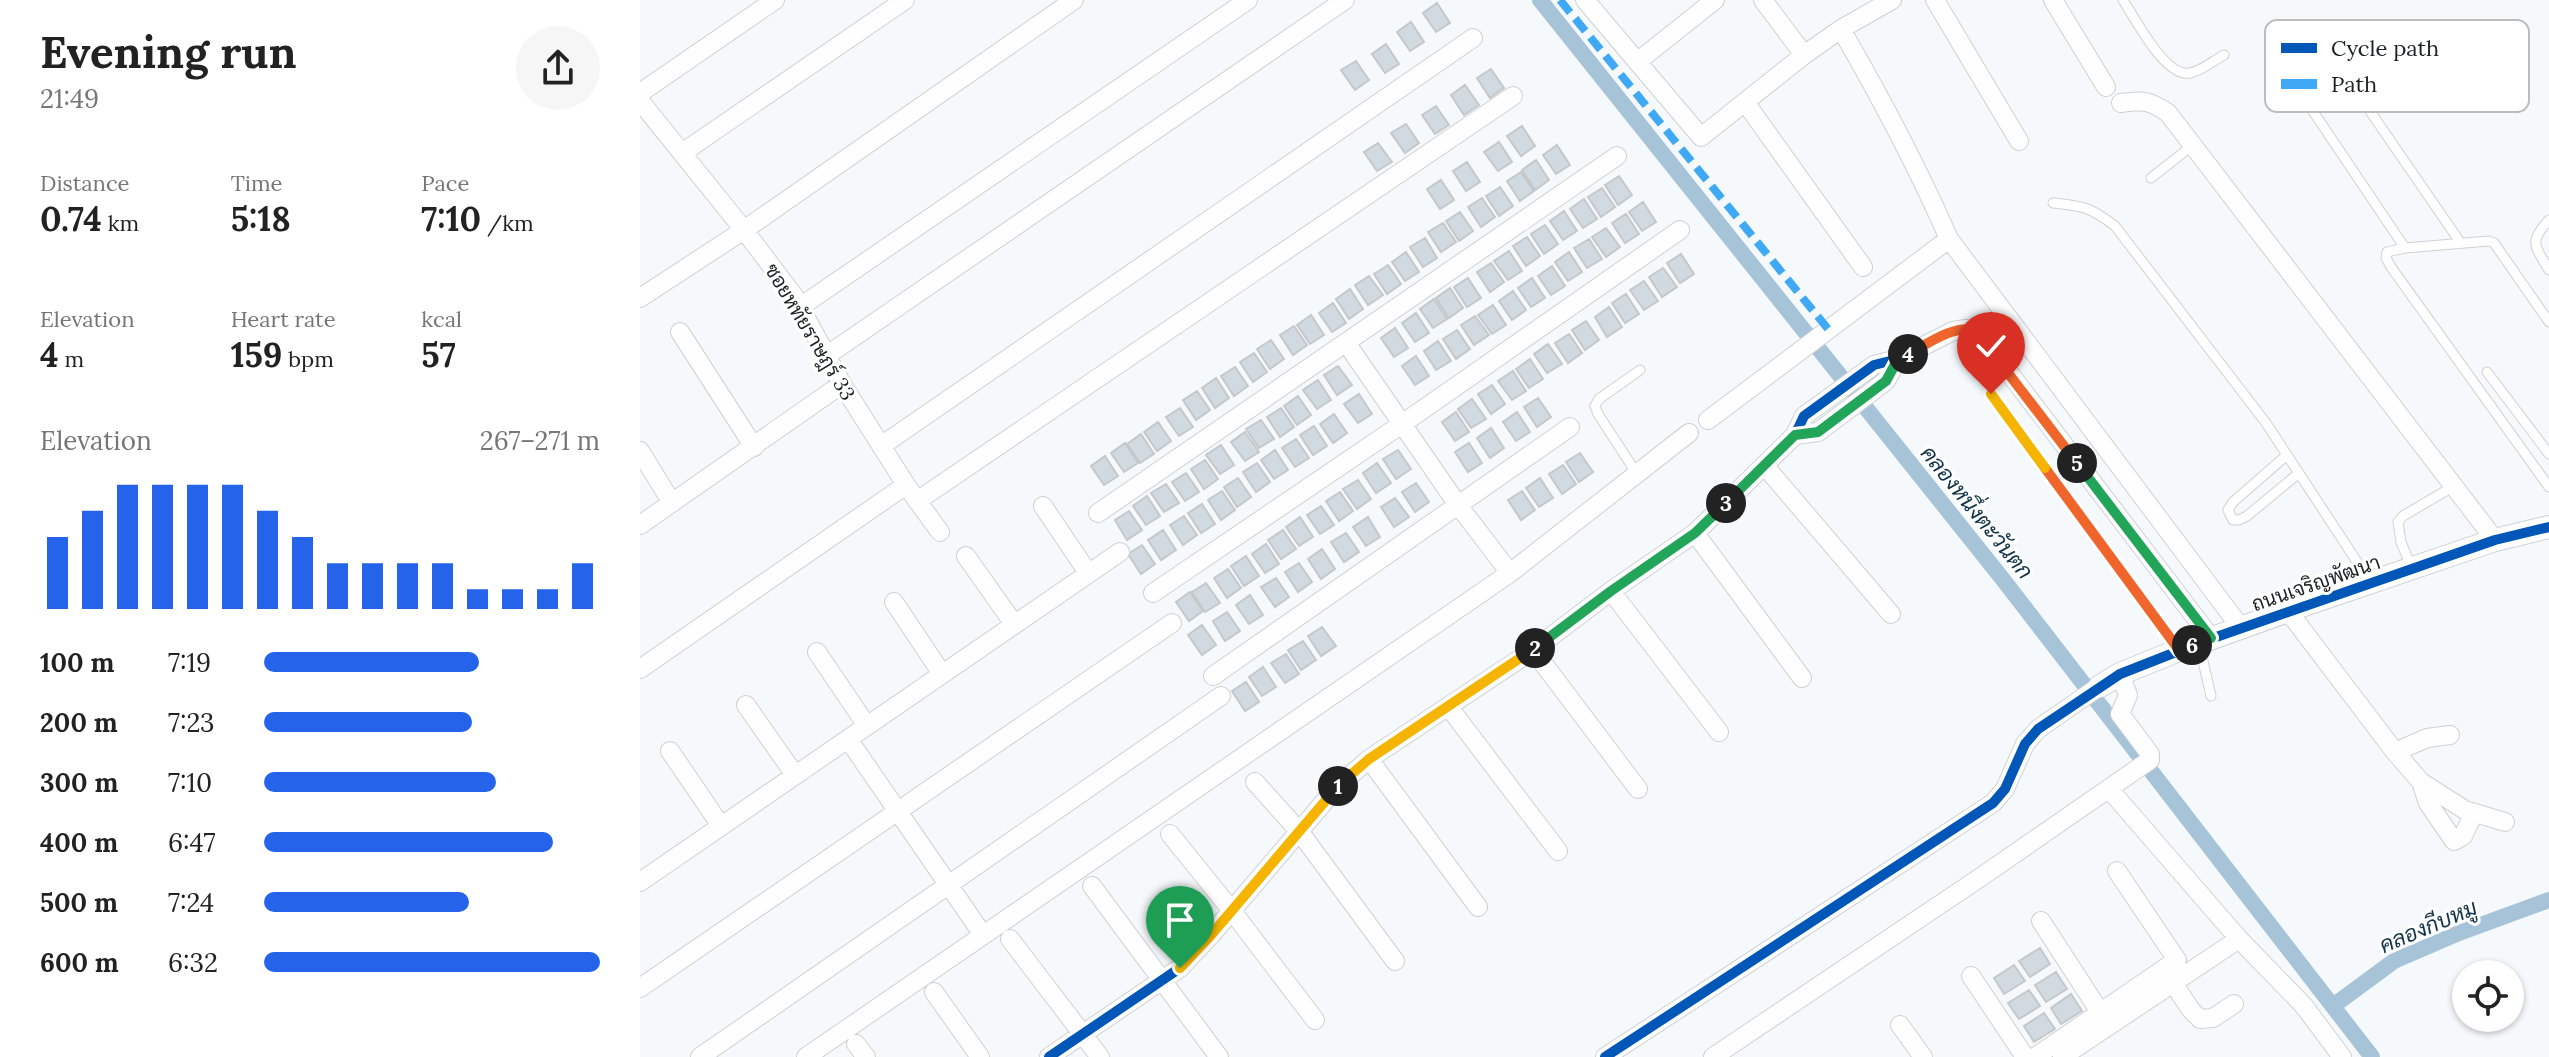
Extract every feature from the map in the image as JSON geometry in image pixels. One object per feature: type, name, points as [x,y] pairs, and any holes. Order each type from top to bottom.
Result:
[{"type":"street","points":[[640,93],[775,0]]},
{"type":"street","points":[[682,153],[905,0]]},
{"type":"street","points":[[640,298],[744,230],[1074,0]]},
{"type":"street","points":[[800,307],[1248,0]]},
{"type":"street","points":[[826,356],[1345,0]]},
{"type":"street","points":[[1585,0],[1701,137],[1804,55],[1841,29],[1892,0]]},
{"type":"street","points":[[1637,62],[1715,0]]},
{"type":"street","points":[[1763,0],[1804,55]]},
{"type":"street","points":[[1935,0],[2019,141]]},
{"type":"street","points":[[2053,0],[2106,87]]},
{"type":"street","points":[[1841,29],[1921,175],[1949,239],[2241,628]]},
{"type":"street","points":[[881,446],[1473,38]]},
{"type":"street","points":[[640,669],[1513,96]]},
{"type":"street","points":[[2121,103],[2143,100],[2168,113],[2495,540]]},
{"type":"street","name":"ซอยหทัยราษฎร์ 33","points":[[640,101],[744,230],[800,307],[842,384],[911,493],[940,532]]},
{"type":"street","points":[[1745,102],[1863,267]]},
{"type":"street","points":[[1098,513],[1617,156]]},
{"type":"street","points":[[1153,593],[1680,230]]},
{"type":"street","points":[[1708,420],[1949,239]]},
{"type":"street","points":[[1049,1057],[1180,968],[1336,788],[1369,759],[1533,650],[1695,533],[1795,435],[1804,416],[1874,365],[1898,359],[1953,331],[1975,330],[2196,644]]},
{"type":"street","points":[[680,332],[754,447]]},
{"type":"street","points":[[1347,344],[1458,505],[1510,573]]},
{"type":"street","points":[[1795,435],[1818,432],[1886,381],[1898,359]]},
{"type":"street","points":[[640,525],[842,384]]},
{"type":"street","points":[[1213,676],[1570,427]]},
{"type":"street","points":[[806,1057],[1510,573],[1689,433]]},
{"type":"street","points":[[640,451],[672,503]]},
{"type":"street","points":[[1764,465],[1891,614]]},
{"type":"street","points":[[1043,506],[1088,573]]},
{"type":"street","name":"ถนนเจริญพัฒนา","points":[[2100,686],[2120,674],[2288,611],[2495,540],[2549,527]]},
{"type":"street","points":[[1695,533],[1802,678]]},
{"type":"street","points":[[643,873],[721,826],[1120,552]]},
{"type":"street","points":[[966,556],[1014,624]]},
{"type":"street","points":[[1611,591],[1719,732]]},
{"type":"street","points":[[894,602],[942,674]]},
{"type":"street","points":[[2288,611],[2421,782],[2455,804],[2505,822]]},
{"type":"street","points":[[640,988],[1172,623]]},
{"type":"street","points":[[1533,650],[1638,789]]},
{"type":"street","points":[[817,652],[867,726]]},
{"type":"street","points":[[1713,1057],[2150,760],[2150,754],[2120,714],[2128,695],[2120,674]]},
{"type":"street","points":[[1605,1057],[1993,803],[2005,789],[2025,744],[2038,729],[2100,686]]},
{"type":"street","points":[[700,1057],[1221,696]]},
{"type":"street","points":[[746,705],[795,775]]},
{"type":"street","points":[[1448,706],[1558,851]]},
{"type":"street","points":[[2395,752],[2427,738],[2450,735]]},
{"type":"street","points":[[848,739],[983,935]]},
{"type":"street","points":[[670,751],[721,826]]},
{"type":"street","points":[[1369,759],[1478,907]]},
{"type":"street","points":[[1255,782],[1299,831],[1395,961]]},
{"type":"street","points":[[2421,782],[2428,803],[2454,841],[2463,836],[2474,813]]},
{"type":"street","points":[[2113,786],[2239,939],[2304,1006],[2342,1057]]},
{"type":"street","points":[[1170,834],[1315,1020]]},
{"type":"street","points":[[2035,1057],[2177,960],[2117,871]]},
{"type":"street","points":[[1092,886],[1219,1057]]},
{"type":"street","points":[[2041,921],[2100,1012]]},
{"type":"street","points":[[1010,939],[1100,1057]]},
{"type":"street","points":[[2062,1057],[2239,939]]},
{"type":"street","points":[[1971,976],[2025,1057]]},
{"type":"street","points":[[2173,983],[2200,1019],[2213,1018],[2234,1004]]},
{"type":"street","points":[[934,992],[980,1057]]},
{"type":"street","points":[[1900,1025],[1923,1057]]},
{"type":"lane","points":[[2123,0],[2163,61],[2174,70],[2192,73],[2224,55]]},
{"type":"lane","points":[[2313,112],[2405,248]]},
{"type":"lane","points":[[2371,112],[2460,242]]},
{"type":"lane","points":[[2151,178],[2193,145]]},
{"type":"lane","points":[[2053,203],[2084,206],[2115,226],[2266,423],[2371,583]]},
{"type":"lane","points":[[2549,220],[2535,236],[2534,244],[2549,270]]},
{"type":"lane","points":[[2549,322],[2494,243],[2483,240],[2387,252],[2386,258],[2391,267],[2549,487]]},
{"type":"lane","points":[[1637,474],[1595,406],[1599,399],[1640,370]]},
{"type":"lane","points":[[2487,372],[2549,454]]},
{"type":"lane","points":[[1991,394],[2196,644],[2211,696]]},
{"type":"lane","points":[[2287,455],[2233,502],[2228,510],[2229,516],[2233,520],[2247,516],[2299,473]]},
{"type":"lane","points":[[2412,569],[2401,542],[2398,522],[2454,486]]},
{"type":"building","points":[[1437,3],[1450,23],[1436,32],[1423,13]]},
{"type":"building","points":[[1411,22],[1424,42],[1410,51],[1397,32]]},
{"type":"building","points":[[1386,44],[1399,64],[1385,73],[1372,54]]},
{"type":"building","points":[[1356,61],[1369,80],[1355,90],[1341,70]]},
{"type":"building","points":[[1491,69],[1504,88],[1490,98],[1477,78]]},
{"type":"building","points":[[1465,85],[1479,105],[1464,115],[1451,95]]},
{"type":"building","points":[[1436,106],[1449,125],[1435,134],[1422,115]]},
{"type":"building","points":[[1406,124],[1419,143],[1405,153],[1391,133]]},
{"type":"building","points":[[1522,126],[1535,146],[1521,156],[1507,136]]},
{"type":"building","points":[[1499,142],[1512,162],[1498,171],[1484,152]]},
{"type":"building","points":[[1378,143],[1392,162],[1377,171],[1364,152]]},
{"type":"building","points":[[1557,145],[1570,165],[1556,174],[1543,155]]},
{"type":"building","points":[[1536,160],[1549,180],[1535,190],[1522,170]]},
{"type":"building","points":[[1467,162],[1480,182],[1466,191],[1453,171]]},
{"type":"building","points":[[1521,172],[1534,191],[1520,201],[1507,181]]},
{"type":"building","points":[[1619,176],[1632,195],[1618,205],[1605,185]]},
{"type":"building","points":[[1441,180],[1454,200],[1440,209],[1427,189]]},
{"type":"building","points":[[1500,187],[1513,206],[1499,216],[1486,196]]},
{"type":"building","points":[[1602,188],[1615,207],[1601,217],[1588,197]]},
{"type":"building","points":[[1482,198],[1495,217],[1481,227],[1468,207]]},
{"type":"building","points":[[1584,199],[1597,219],[1583,228],[1570,209]]},
{"type":"building","points":[[1643,202],[1656,222],[1642,231],[1629,212]]},
{"type":"building","points":[[1564,211],[1577,231],[1563,240],[1550,221]]},
{"type":"building","points":[[1460,212],[1473,231],[1459,241],[1446,221]]},
{"type":"building","points":[[1626,214],[1639,234],[1625,243],[1612,223]]},
{"type":"building","points":[[1443,223],[1456,242],[1441,252],[1428,232]]},
{"type":"building","points":[[1545,225],[1558,244],[1544,254],[1531,234]]},
{"type":"building","points":[[1606,228],[1620,247],[1606,257],[1592,237]]},
{"type":"building","points":[[1527,237],[1540,256],[1526,266],[1513,246]]},
{"type":"building","points":[[1425,238],[1437,258],[1423,267],[1410,247]]},
{"type":"building","points":[[1589,239],[1602,259],[1587,268],[1574,248]]},
{"type":"building","points":[[1509,251],[1522,271],[1508,280],[1494,261]]},
{"type":"building","points":[[1406,252],[1419,272],[1405,281],[1392,262]]},
{"type":"building","points":[[1569,252],[1582,272],[1568,281],[1555,262]]},
{"type":"building","points":[[1681,254],[1694,274],[1680,283],[1667,263]]},
{"type":"building","points":[[1491,263],[1504,282],[1490,292],[1477,272]]},
{"type":"building","points":[[1388,265],[1401,284],[1387,294],[1374,274]]},
{"type":"building","points":[[1552,266],[1565,286],[1551,295],[1538,276]]},
{"type":"building","points":[[1663,268],[1677,287],[1662,297],[1649,277]]},
{"type":"building","points":[[1369,276],[1383,295],[1368,305],[1355,285]]},
{"type":"building","points":[[1468,278],[1481,298],[1467,307],[1454,287]]},
{"type":"building","points":[[1532,278],[1545,298],[1531,307],[1518,288]]},
{"type":"building","points":[[1644,281],[1658,301],[1644,310],[1630,290]]},
{"type":"building","points":[[1450,288],[1463,308],[1449,318],[1436,298]]},
{"type":"building","points":[[1350,289],[1363,309],[1349,319],[1336,299]]},
{"type":"building","points":[[1513,291],[1526,310],[1512,320],[1499,301]]},
{"type":"building","points":[[1626,294],[1639,314],[1625,323],[1612,303]]},
{"type":"building","points":[[1434,299],[1447,319],[1433,328],[1420,309]]},
{"type":"building","points":[[1333,303],[1346,323],[1332,332],[1319,313]]},
{"type":"building","points":[[1493,305],[1506,325],[1492,334],[1478,315]]},
{"type":"building","points":[[1609,307],[1622,327],[1607,337],[1595,317]]},
{"type":"building","points":[[1416,313],[1429,333],[1415,342],[1402,323]]},
{"type":"building","points":[[1311,315],[1324,335],[1310,344],[1297,325]]},
{"type":"building","points":[[1475,316],[1489,335],[1474,345],[1461,325]]},
{"type":"building","points":[[1586,321],[1599,340],[1585,350],[1572,330]]},
{"type":"building","points":[[1294,326],[1307,345],[1293,355],[1280,335]]},
{"type":"building","points":[[1395,328],[1408,348],[1394,357],[1381,338]]},
{"type":"building","points":[[1457,330],[1470,349],[1456,359],[1443,339]]},
{"type":"building","points":[[1569,334],[1582,353],[1568,363],[1555,343]]},
{"type":"building","points":[[1271,340],[1284,359],[1270,369],[1257,349]]},
{"type":"building","points":[[1438,341],[1451,361],[1436,370],[1424,351]]},
{"type":"building","points":[[1548,344],[1562,364],[1547,373],[1534,354]]},
{"type":"building","points":[[1254,353],[1267,372],[1253,382],[1240,362]]},
{"type":"building","points":[[1416,356],[1429,376],[1415,385],[1402,366]]},
{"type":"building","points":[[1530,359],[1543,379],[1529,388],[1516,369]]},
{"type":"building","points":[[1338,366],[1352,385],[1337,395],[1324,375]]},
{"type":"building","points":[[1235,367],[1248,386],[1234,396],[1221,376]]},
{"type":"building","points":[[1513,371],[1526,391],[1512,400],[1498,381]]},
{"type":"building","points":[[1216,378],[1229,398],[1215,408],[1202,388]]},
{"type":"building","points":[[1318,380],[1331,400],[1317,409],[1303,390]]},
{"type":"building","points":[[1492,385],[1505,404],[1491,414],[1478,394]]},
{"type":"building","points":[[1197,391],[1210,410],[1196,420],[1183,400]]},
{"type":"building","points":[[1359,394],[1372,414],[1358,423],[1344,404]]},
{"type":"building","points":[[1298,396],[1311,415],[1297,425],[1284,406]]},
{"type":"building","points":[[1538,398],[1551,417],[1537,427],[1524,407]]},
{"type":"building","points":[[1472,399],[1486,419],[1471,428],[1458,409]]},
{"type":"building","points":[[1180,408],[1193,427],[1179,436],[1166,417]]},
{"type":"building","points":[[1281,408],[1294,427],[1280,437],[1267,417]]},
{"type":"building","points":[[1456,412],[1469,432],[1455,441],[1442,422]]},
{"type":"building","points":[[1517,412],[1530,432],[1516,441],[1503,422]]},
{"type":"building","points":[[1334,414],[1347,433],[1333,443],[1320,424]]},
{"type":"building","points":[[1261,420],[1274,439],[1259,448],[1246,429]]},
{"type":"building","points":[[1158,422],[1171,441],[1157,451],[1144,432]]},
{"type":"building","points":[[1314,426],[1327,446],[1313,455],[1300,435]]},
{"type":"building","points":[[1491,428],[1504,448],[1490,458],[1477,438]]},
{"type":"building","points":[[1245,432],[1259,452],[1245,461],[1231,442]]},
{"type":"building","points":[[1141,434],[1154,454],[1140,463],[1127,444]]},
{"type":"building","points":[[1296,439],[1309,458],[1295,467],[1282,448]]},
{"type":"building","points":[[1125,443],[1138,463],[1124,472],[1111,453]]},
{"type":"building","points":[[1469,443],[1482,463],[1468,472],[1455,452]]},
{"type":"building","points":[[1221,445],[1234,465],[1220,474],[1206,455]]},
{"type":"building","points":[[1275,450],[1288,470],[1274,479],[1261,460]]},
{"type":"building","points":[[1398,450],[1411,469],[1396,479],[1383,459]]},
{"type":"building","points":[[1580,453],[1593,472],[1579,482],[1566,462]]},
{"type":"building","points":[[1105,456],[1118,476],[1104,485],[1091,466]]},
{"type":"building","points":[[1205,460],[1218,479],[1204,489],[1191,469]]},
{"type":"building","points":[[1257,463],[1270,482],[1256,492],[1243,472]]},
{"type":"building","points":[[1377,463],[1391,483],[1376,493],[1363,473]]},
{"type":"building","points":[[1563,465],[1576,484],[1562,494],[1549,474]]},
{"type":"building","points":[[1186,473],[1199,492],[1185,501],[1172,482]]},
{"type":"building","points":[[1238,478],[1251,497],[1237,507],[1224,487]]},
{"type":"building","points":[[1540,478],[1553,498],[1539,507],[1526,488]]},
{"type":"building","points":[[1358,480],[1371,499],[1357,509],[1343,489]]},
{"type":"building","points":[[1416,483],[1429,502],[1415,512],[1402,492]]},
{"type":"building","points":[[1166,484],[1179,503],[1164,512],[1151,493]]},
{"type":"building","points":[[1222,491],[1235,510],[1221,520],[1208,500]]},
{"type":"building","points":[[1522,491],[1535,510],[1521,520],[1508,500]]},
{"type":"building","points":[[1340,492],[1353,511],[1339,521],[1326,501]]},
{"type":"building","points":[[1147,496],[1160,516],[1146,525],[1133,506]]},
{"type":"building","points":[[1395,498],[1409,517],[1394,527],[1381,507]]},
{"type":"building","points":[[1202,504],[1215,524],[1201,533],[1188,513]]},
{"type":"building","points":[[1321,506],[1334,525],[1320,534],[1307,515]]},
{"type":"building","points":[[1129,511],[1142,530],[1127,540],[1115,520]]},
{"type":"building","points":[[1184,516],[1197,535],[1183,545],[1170,525]]},
{"type":"building","points":[[1300,517],[1313,537],[1299,546],[1286,527]]},
{"type":"building","points":[[1368,517],[1380,537],[1366,546],[1353,527]]},
{"type":"building","points":[[1163,530],[1176,550],[1161,560],[1148,540]]},
{"type":"building","points":[[1283,530],[1296,549],[1281,559],[1268,540]]},
{"type":"building","points":[[1346,533],[1359,552],[1344,562],[1331,542]]},
{"type":"building","points":[[1266,544],[1279,564],[1265,573],[1252,554]]},
{"type":"building","points":[[1142,545],[1155,564],[1141,574],[1128,554]]},
{"type":"building","points":[[1322,549],[1335,569],[1321,579],[1308,559]]},
{"type":"building","points":[[1246,556],[1259,576],[1244,586],[1231,566]]},
{"type":"building","points":[[1299,563],[1312,582],[1298,592],[1285,572]]},
{"type":"building","points":[[1228,569],[1241,588],[1227,598],[1214,578]]},
{"type":"building","points":[[1276,578],[1289,597],[1275,607],[1261,587]]},
{"type":"building","points":[[1206,583],[1220,603],[1205,612],[1192,592]]},
{"type":"building","points":[[1190,592],[1203,611],[1189,621],[1176,602]]},
{"type":"building","points":[[1250,595],[1263,615],[1249,624],[1236,605]]},
{"type":"building","points":[[1227,612],[1240,631],[1225,641],[1213,621]]},
{"type":"building","points":[[1202,625],[1216,645],[1202,655],[1188,635]]},
{"type":"building","points":[[1322,627],[1336,646],[1321,656],[1308,636]]},
{"type":"building","points":[[1303,641],[1316,660],[1301,670],[1288,650]]},
{"type":"building","points":[[1286,654],[1299,674],[1285,683],[1271,663]]},
{"type":"building","points":[[1263,667],[1276,687],[1262,696],[1249,677]]},
{"type":"building","points":[[1246,682],[1259,702],[1245,711],[1232,691]]},
{"type":"building","points":[[2040,948],[2050,964],[2030,977],[2019,961]]},
{"type":"building","points":[[2014,965],[2025,981],[2004,994],[1994,978]]},
{"type":"building","points":[[2056,972],[2067,989],[2046,1002],[2035,985]]},
{"type":"building","points":[[2029,990],[2040,1006],[2019,1019],[2008,1003]]},
{"type":"building","points":[[2071,994],[2082,1011],[2061,1024],[2051,1008]]},
{"type":"building","points":[[2044,1013],[2055,1029],[2034,1042],[2024,1026]]},
{"type":"waterway","name":"คลองหนึ่งตะวันตก","points":[[1540,0],[2001,577],[2372,1057]]},
{"type":"waterway","name":"คลองกีบหมู","points":[[2333,1006],[2394,961],[2549,900]]},
{"type":"marked path","points":[[1560,0],[1828,329]]},
{"type":"cycle path","points":[[1049,1057],[1180,968],[1336,788],[1369,759],[1533,650],[1695,533],[1795,435],[1804,416],[1874,365],[1898,359],[1953,331],[1975,330],[1985,341],[2211,638]]},
{"type":"cycle path","points":[[1605,1057],[1993,803],[2005,789],[2025,744],[2038,729],[2120,674],[2199,643],[2495,540],[2549,527]]},
{"type":"route","points":[[1180,968],[1336,788],[1369,759],[1533,650],[1695,533],[1795,435],[1818,432],[1886,381],[1898,359],[1953,331],[1975,330],[1985,341],[2211,638],[2179,650],[1991,394]]}]
